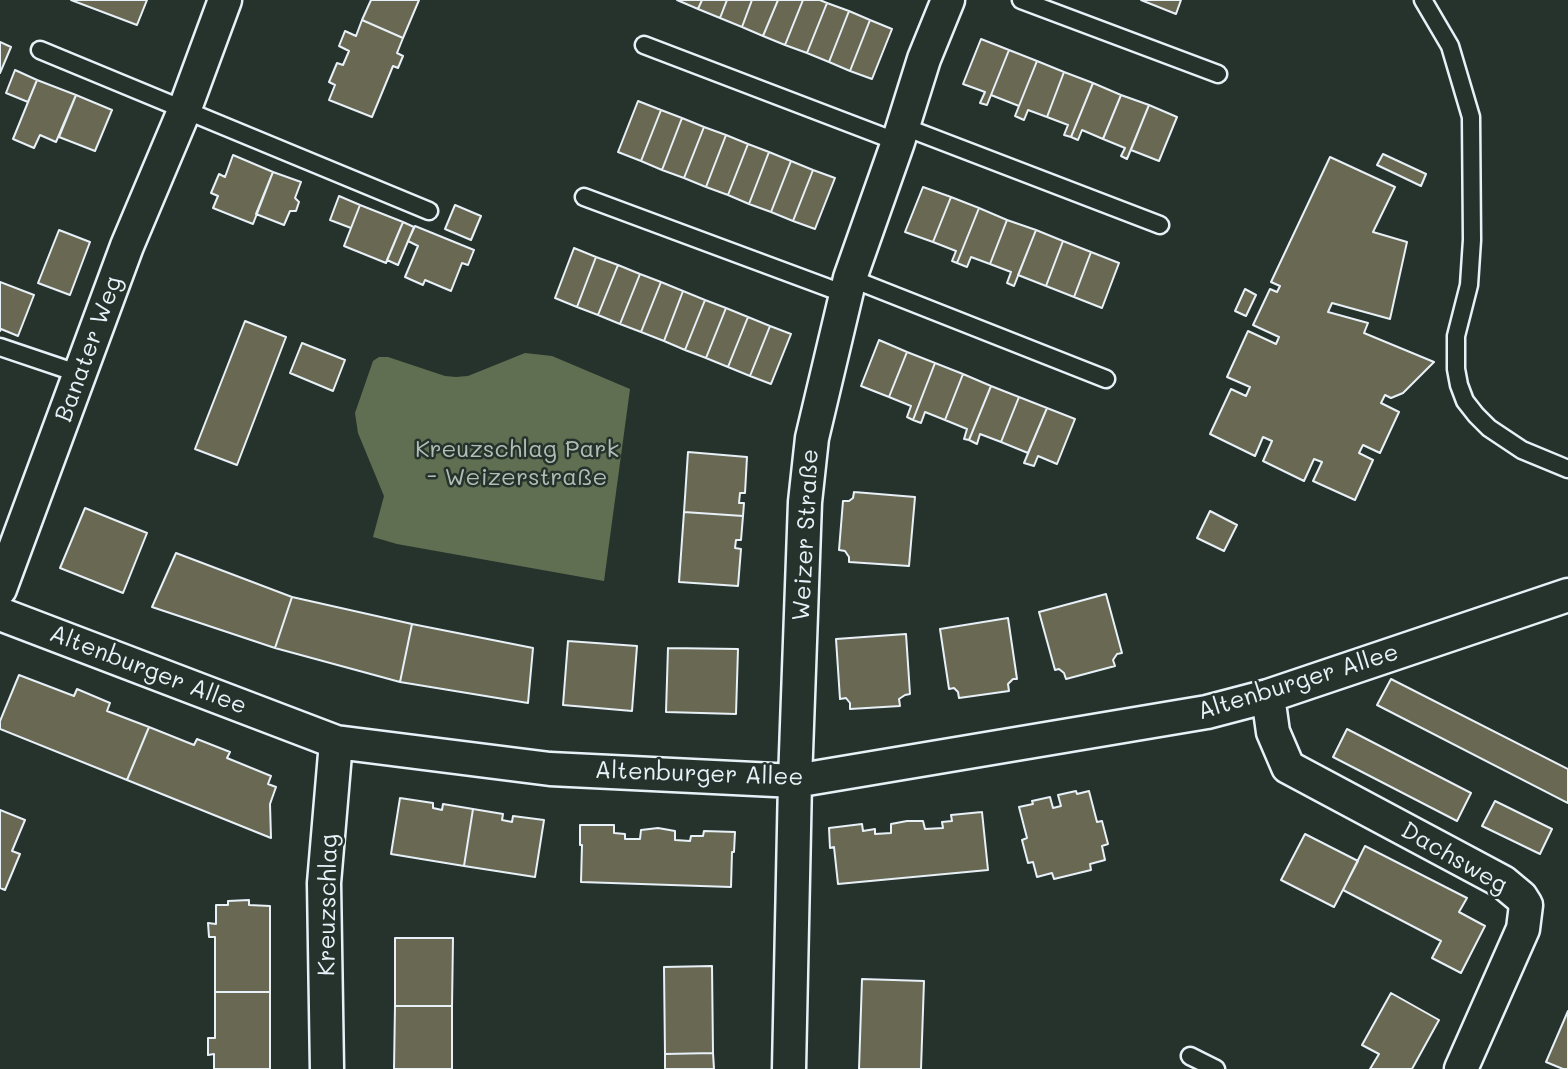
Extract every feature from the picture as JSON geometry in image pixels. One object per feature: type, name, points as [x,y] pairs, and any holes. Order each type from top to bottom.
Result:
[{"type":"street","name":"Banater Weg","points":[[0,589],[127,246],[184,111],[225,0]]},
{"type":"street","name":"Weizer Straße","points":[[789,1069],[795,781],[807,489],[812,438],[847,286],[924,59],[948,0]]},
{"type":"street","name":"Altenburger Allee","points":[[0,614],[337,742],[550,769],[795,781],[1207,712],[1268,696],[1568,595]]},
{"type":"street","name":"Dachsweg","points":[[1268,696],[1273,732],[1288,767],[1503,882],[1521,897],[1526,905],[1523,929],[1461,1069]]},
{"type":"street","name":"Kreuzschlag","points":[[327,1069],[324,883],[337,742]]},
{"type":"lane","points":[[1021,0],[1218,74]]},
{"type":"lane","points":[[1423,0],[1450,46],[1471,117],[1472,240],[1469,285],[1456,336],[1459,385],[1465,401],[1489,428],[1522,450],[1568,469]]},
{"type":"lane","points":[[644,45],[1160,225]]},
{"type":"lane","points":[[40,50],[429,211]]},
{"type":"lane","points":[[584,197],[847,286],[1106,379]]},
{"type":"lane","points":[[0,347],[80,374]]},
{"type":"lane","points":[[1189,1056],[1216,1069]]},
{"type":"green space","name":"Kreuzschlag Park - Weizerstraße","points":[[525,353],[552,356],[630,389],[604,581],[397,544],[373,537],[384,496],[358,433],[355,413],[373,361],[379,357],[388,357],[445,376],[456,377],[468,376]]},
{"type":"building","points":[[71,0],[147,0],[137,25]]},
{"type":"building","points":[[371,0],[419,0],[403,38],[362,20]]},
{"type":"building","points":[[677,0],[702,0],[698,9]]},
{"type":"building","points":[[702,0],[727,0],[720,18],[698,9]]},
{"type":"building","points":[[727,0],[752,0],[742,27],[720,18]]},
{"type":"building","points":[[752,0],[778,0],[763,36],[742,27]]},
{"type":"building","points":[[778,0],[803,0],[785,45],[763,36]]},
{"type":"building","points":[[803,0],[820,0],[827,3],[807,53],[785,45]]},
{"type":"building","points":[[1141,0],[1181,0],[1176,14]]},
{"type":"building","points":[[827,3],[849,11],[829,62],[807,53]]},
{"type":"building","points":[[849,11],[870,20],[850,71],[829,62]]},
{"type":"building","points":[[362,20],[403,38],[397,53],[403,56],[398,68],[393,66],[372,117],[329,100],[335,85],[329,82],[337,63],[343,65],[349,51],[339,46],[345,31],[356,36]]},
{"type":"building","points":[[870,20],[892,29],[872,79],[850,71]]},
{"type":"building","points":[[981,39],[1009,50],[987,105],[980,103],[985,92],[963,84]]},
{"type":"building","points":[[0,42],[11,47],[0,73]]},
{"type":"building","points":[[1009,50],[1037,61],[1019,106],[991,95]]},
{"type":"building","points":[[1037,61],[1064,72],[1047,117],[1028,110],[1024,120],[1015,116]]},
{"type":"building","points":[[15,70],[37,80],[28,102],[6,93]]},
{"type":"building","points":[[1064,72],[1093,83],[1071,137],[1064,135],[1068,125],[1047,117]]},
{"type":"building","points":[[37,80],[76,95],[56,142],[40,135],[34,148],[13,139]]},
{"type":"building","points":[[1093,83],[1121,95],[1103,139],[1082,130],[1078,140],[1071,137]]},
{"type":"building","points":[[76,95],[112,110],[95,151],[59,137]]},
{"type":"building","points":[[1121,95],[1149,105],[1127,159],[1121,156],[1125,148],[1103,139]]},
{"type":"building","points":[[638,101],[661,110],[641,161],[618,152]]},
{"type":"building","points":[[1149,105],[1177,117],[1159,161],[1131,150]]},
{"type":"building","points":[[661,110],[682,118],[662,170],[641,161]]},
{"type":"building","points":[[682,118],[704,127],[684,178],[662,170]]},
{"type":"building","points":[[704,127],[726,135],[706,187],[684,178]]},
{"type":"building","points":[[726,135],[748,144],[728,195],[706,187]]},
{"type":"building","points":[[748,144],[769,152],[749,204],[728,195]]},
{"type":"building","points":[[769,152],[791,161],[771,212],[749,204]]},
{"type":"building","points":[[1383,154],[1426,174],[1421,186],[1377,165]]},
{"type":"building","points":[[233,155],[273,172],[253,224],[213,208],[218,196],[211,193],[219,174],[225,177]]},
{"type":"building","points":[[1330,157],[1395,187],[1373,232],[1407,242],[1390,319],[1332,303],[1328,312],[1368,323],[1364,333],[1434,362],[1403,393],[1391,398],[1385,395],[1381,403],[1399,412],[1380,453],[1363,445],[1359,453],[1373,460],[1355,500],[1313,481],[1322,462],[1314,459],[1304,481],[1263,461],[1272,441],[1263,437],[1255,456],[1210,434],[1231,389],[1246,396],[1250,387],[1227,377],[1248,331],[1276,344],[1279,337],[1253,325],[1270,289],[1277,292],[1280,286],[1271,282]]},
{"type":"building","points":[[791,161],[813,170],[793,221],[771,212]]},
{"type":"building","points":[[813,170],[835,178],[815,229],[793,221]]},
{"type":"building","points":[[273,172],[301,182],[295,198],[299,202],[296,211],[290,211],[284,225],[256,214]]},
{"type":"building","points":[[923,187],[951,197],[933,242],[905,232]]},
{"type":"building","points":[[339,196],[360,205],[351,228],[330,220]]},
{"type":"building","points":[[951,197],[979,208],[957,263],[952,261],[956,251],[933,242]]},
{"type":"building","points":[[360,205],[403,222],[386,263],[344,246]]},
{"type":"building","points":[[455,205],[481,216],[471,240],[445,229]]},
{"type":"building","points":[[979,208],[1007,220],[990,264],[971,257],[967,267],[957,263]]},
{"type":"building","points":[[1007,220],[1036,230],[1014,286],[1007,283],[1011,272],[990,264]]},
{"type":"building","points":[[403,222],[414,227],[398,265],[387,260]]},
{"type":"building","points":[[415,226],[474,250],[468,265],[462,263],[451,291],[425,280],[423,285],[405,277],[418,246],[408,241]]},
{"type":"building","points":[[59,230],[90,242],[70,295],[38,283]]},
{"type":"building","points":[[1036,230],[1063,241],[1046,286],[1018,275]]},
{"type":"building","points":[[1063,241],[1091,252],[1074,297],[1046,286]]},
{"type":"building","points":[[574,248],[596,257],[577,307],[555,298]]},
{"type":"building","points":[[1091,252],[1119,263],[1102,308],[1074,297]]},
{"type":"building","points":[[596,257],[618,265],[598,315],[577,307]]},
{"type":"building","points":[[618,265],[640,274],[620,324],[598,315]]},
{"type":"building","points":[[640,274],[661,282],[641,332],[620,324]]},
{"type":"building","points":[[0,282],[34,295],[18,336],[1,329],[0,331]]},
{"type":"building","points":[[661,282],[683,291],[664,341],[641,332]]},
{"type":"building","points":[[1245,289],[1256,295],[1246,316],[1235,311]]},
{"type":"building","points":[[683,291],[705,300],[685,350],[664,341]]},
{"type":"building","points":[[705,300],[726,308],[706,358],[685,350]]},
{"type":"building","points":[[726,308],[748,317],[728,367],[706,358]]},
{"type":"building","points":[[748,317],[770,326],[750,376],[728,367]]},
{"type":"building","points":[[245,321],[286,337],[237,465],[195,449]]},
{"type":"building","points":[[770,326],[791,334],[771,384],[750,376]]},
{"type":"building","points":[[879,340],[907,352],[889,397],[861,386]]},
{"type":"building","points":[[302,343],[345,360],[333,391],[290,373]]},
{"type":"building","points":[[907,352],[935,363],[913,420],[907,417],[911,406],[889,397]]},
{"type":"building","points":[[935,363],[963,374],[945,420],[925,412],[921,423],[913,420]]},
{"type":"building","points":[[963,374],[991,386],[969,440],[964,439],[967,429],[945,420]]},
{"type":"building","points":[[991,386],[1019,397],[1001,442],[980,434],[977,444],[969,440]]},
{"type":"building","points":[[1019,397],[1047,408],[1028,453],[1001,442]]},
{"type":"building","points":[[1047,408],[1075,419],[1057,464],[1038,456],[1034,466],[1024,463]]},
{"type":"building","points":[[688,452],[747,457],[745,493],[740,493],[739,503],[744,503],[743,516],[684,512]]},
{"type":"building","points":[[854,492],[915,497],[909,566],[849,562],[845,551],[839,550],[843,501],[853,498]]},
{"type":"building","points":[[85,508],[147,533],[123,593],[60,568]]},
{"type":"building","points":[[1210,511],[1237,525],[1224,551],[1197,538]]},
{"type":"building","points":[[684,512],[743,516],[741,540],[736,540],[735,548],[741,549],[738,586],[679,582]]},
{"type":"building","points":[[176,553],[292,597],[275,648],[152,607]]},
{"type":"building","points":[[1106,594],[1122,653],[1117,654],[1113,660],[1115,666],[1066,679],[1064,673],[1059,669],[1055,670],[1039,612]]},
{"type":"building","points":[[292,597],[412,624],[400,682],[275,648]]},
{"type":"building","points":[[1008,618],[1017,679],[1008,684],[1009,691],[959,698],[954,688],[949,689],[940,629]]},
{"type":"building","points":[[412,624],[533,648],[528,703],[400,682]]},
{"type":"building","points":[[906,634],[910,694],[899,699],[900,706],[850,709],[846,698],[840,699],[836,639]]},
{"type":"building","points":[[568,641],[637,646],[632,711],[563,705]]},
{"type":"building","points":[[668,648],[738,649],[736,714],[666,712]]},
{"type":"building","points":[[19,675],[74,696],[77,689],[110,703],[107,711],[149,727],[127,780],[0,729],[0,721]]},
{"type":"building","points":[[1391,679],[1568,769],[1568,803],[1377,705]]},
{"type":"building","points":[[149,727],[194,745],[197,739],[230,752],[227,758],[271,776],[268,784],[276,787],[270,804],[271,838],[127,780]]},
{"type":"building","points":[[1347,729],[1471,793],[1457,821],[1333,757]]},
{"type":"building","points":[[1076,791],[1077,794],[1089,791],[1097,822],[1102,821],[1108,844],[1102,846],[1105,860],[1090,864],[1091,870],[1054,879],[1052,873],[1037,877],[1033,862],[1028,863],[1022,840],[1027,838],[1019,807],[1050,797],[1053,808],[1061,806],[1058,795]]},
{"type":"building","points":[[400,798],[433,803],[433,808],[442,810],[443,804],[473,809],[464,866],[391,854]]},
{"type":"building","points":[[1495,801],[1552,829],[1540,854],[1482,826]]},
{"type":"building","points":[[473,809],[503,814],[502,820],[512,822],[513,816],[544,820],[535,877],[464,866]]},
{"type":"building","points":[[0,810],[25,820],[12,851],[20,854],[5,890],[0,888]]},
{"type":"building","points":[[982,812],[988,870],[838,884],[834,847],[830,848],[829,828],[862,824],[863,831],[875,829],[875,834],[891,833],[891,824],[923,821],[925,829],[943,828],[942,822],[952,821],[951,815]]},
{"type":"building","points":[[580,825],[614,825],[614,833],[625,834],[625,839],[640,839],[641,830],[658,828],[675,831],[675,840],[690,841],[691,836],[703,836],[704,831],[735,832],[731,887],[581,882]]},
{"type":"building","points":[[1305,834],[1358,861],[1334,907],[1281,880]]},
{"type":"building","points":[[1365,846],[1467,898],[1459,912],[1485,926],[1461,973],[1432,958],[1441,941],[1343,890]]},
{"type":"building","points":[[249,900],[249,905],[270,906],[270,992],[215,992],[215,937],[209,937],[208,923],[216,924],[216,905],[228,905],[228,901]]},
{"type":"building","points":[[395,938],[453,938],[452,1006],[395,1006]]},
{"type":"building","points":[[712,966],[713,1053],[665,1054],[664,967]]},
{"type":"building","points":[[862,979],[924,981],[921,1069],[859,1069]]},
{"type":"building","points":[[215,992],[270,992],[270,1069],[214,1069],[214,1054],[208,1055],[208,1038],[215,1038]]},
{"type":"building","points":[[1391,993],[1439,1020],[1412,1069],[1370,1069],[1379,1054],[1362,1045]]},
{"type":"building","points":[[395,1006],[452,1006],[452,1069],[394,1069]]},
{"type":"building","points":[[1568,1011],[1568,1069],[1563,1069],[1546,1062]]},
{"type":"building","points":[[713,1053],[714,1069],[665,1069],[665,1054]]}]
